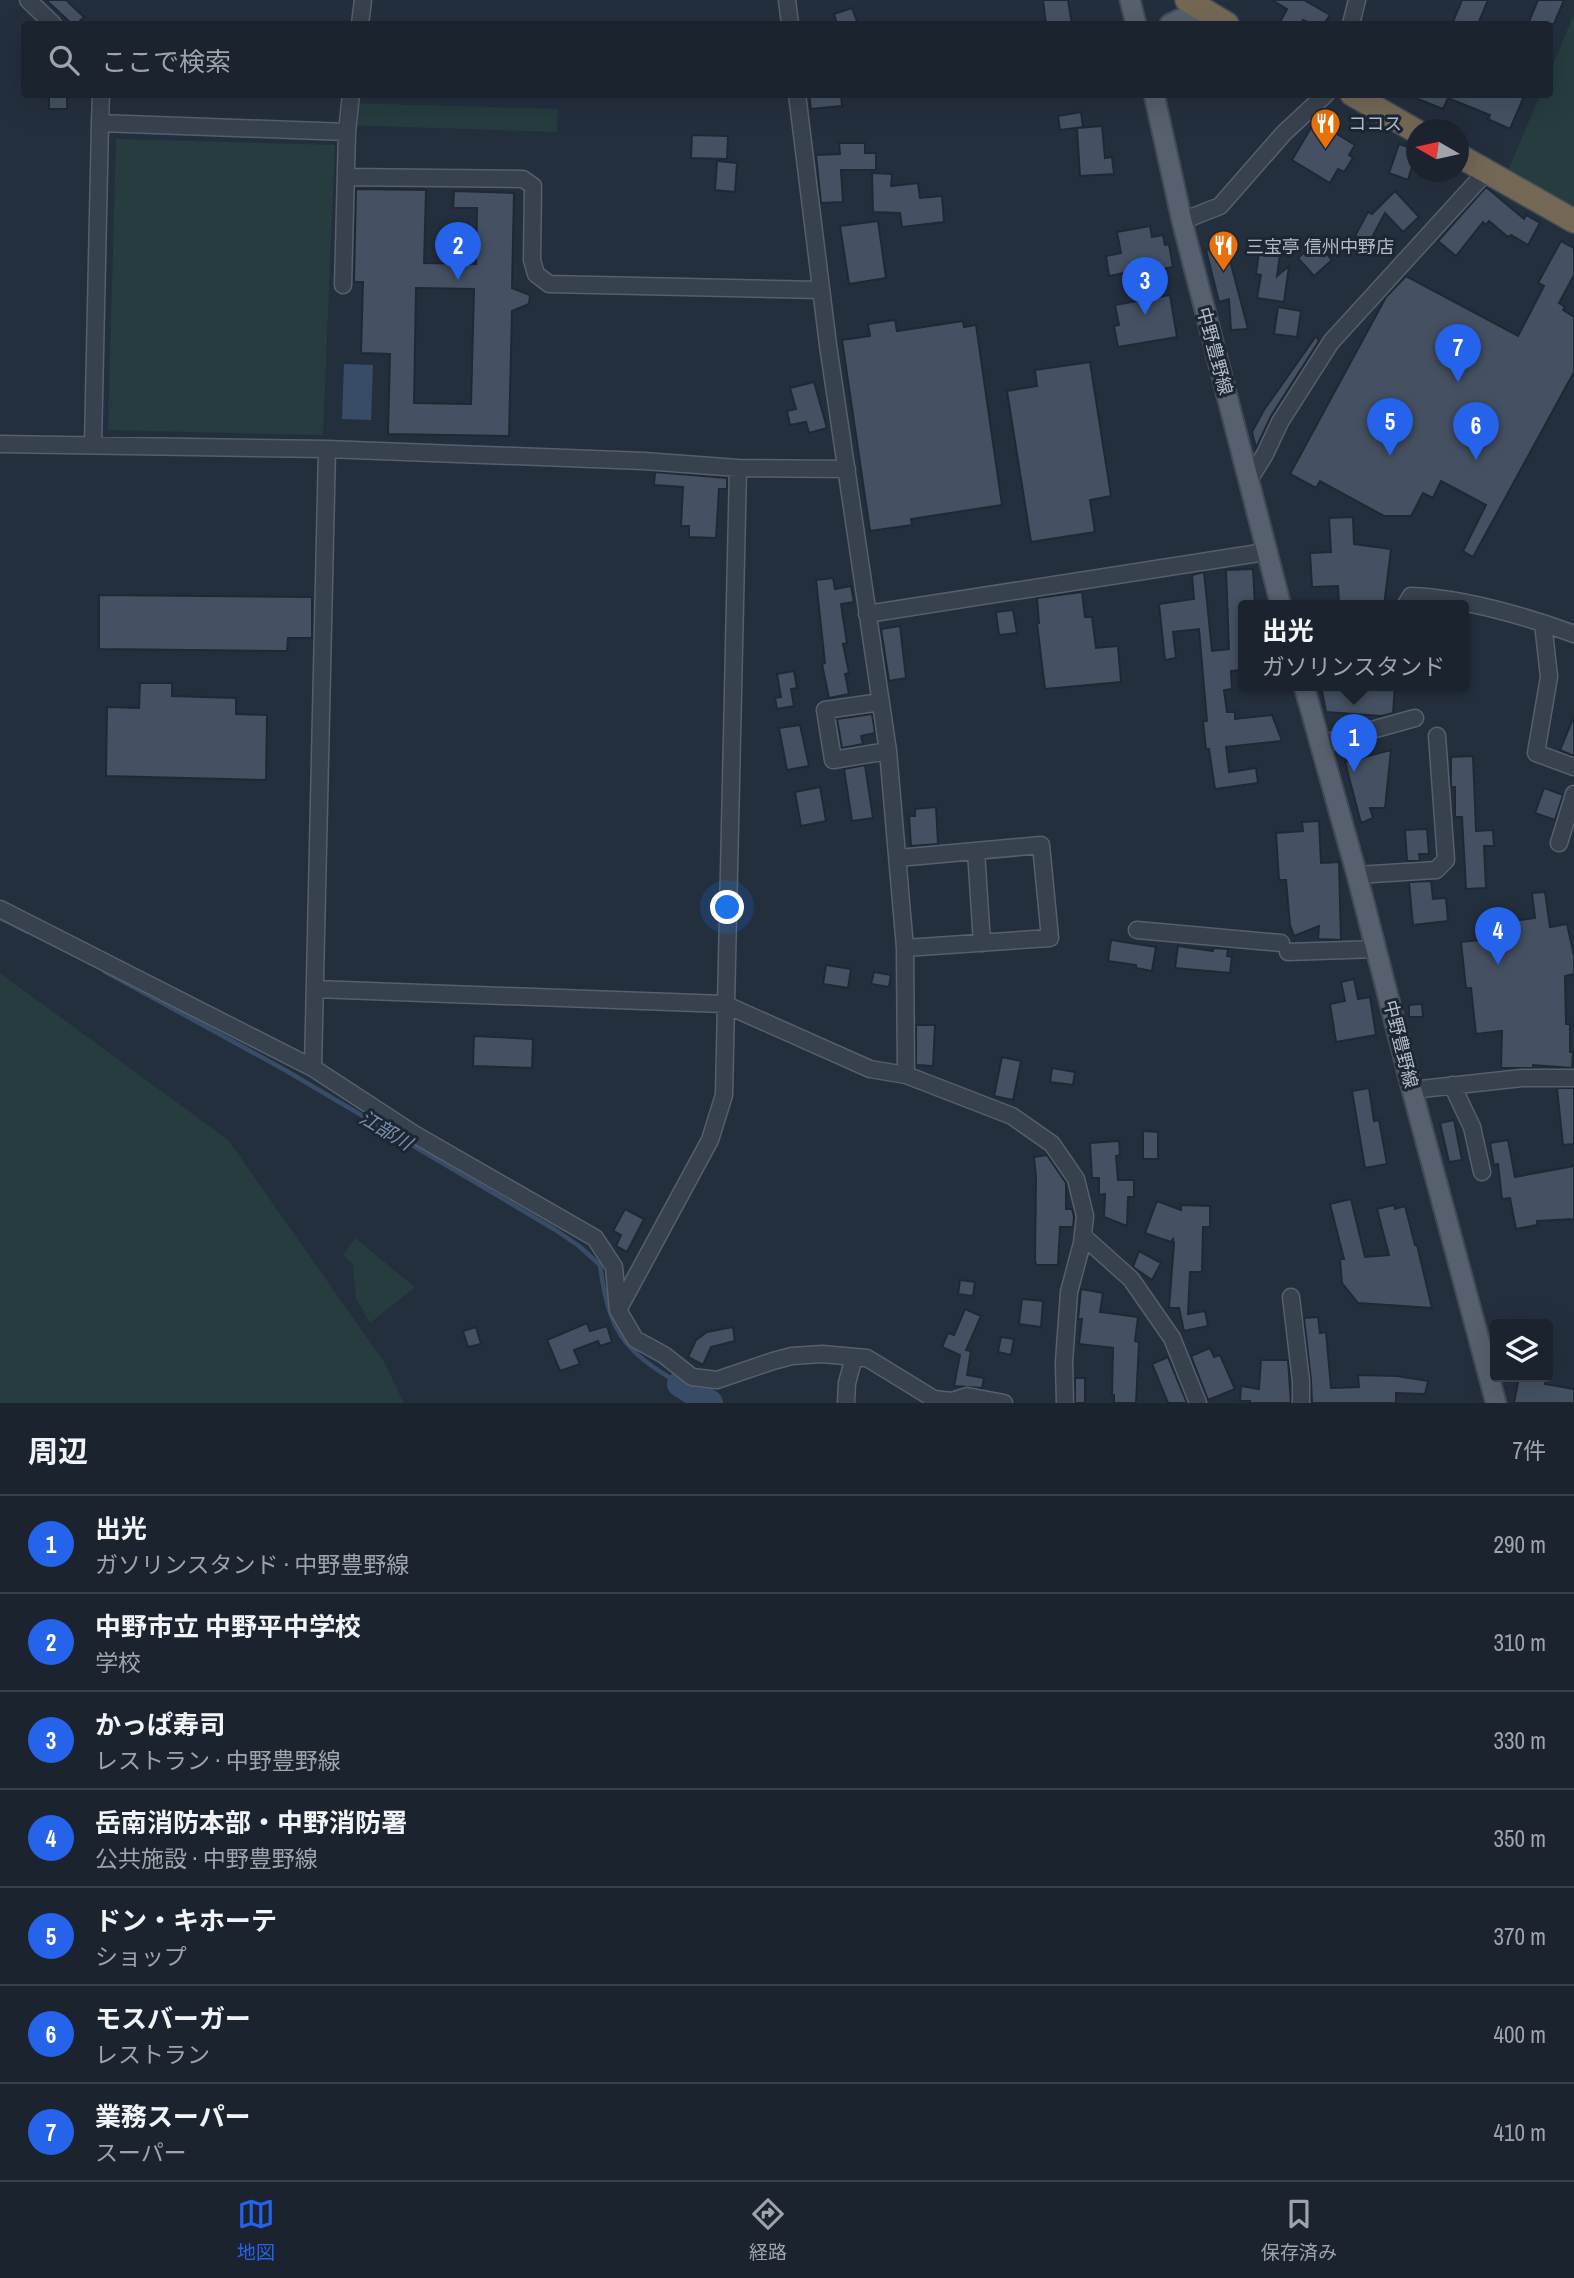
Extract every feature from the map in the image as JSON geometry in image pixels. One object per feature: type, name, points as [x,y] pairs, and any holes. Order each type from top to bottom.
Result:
[{"type":"highway","points":[[1187,0],[1221,21]]},
{"type":"highway","points":[[1359,98],[1406,125]]},
{"type":"highway","points":[[1469,162],[1574,221]]},
{"type":"main road","points":[[1130,0],[1135,21]]},
{"type":"main road","points":[[1176,21],[1187,16],[1215,21]]},
{"type":"main road","name":"中野豊野線","points":[[1155,98],[1182,221],[1279,600]]},
{"type":"main road","name":"中野豊野線","points":[[1305,691],[1377,949],[1496,1403]]},
{"type":"street","points":[[28,0],[50,21]]},
{"type":"street","points":[[360,21],[363,0]]},
{"type":"street","points":[[787,0],[789,21]]},
{"type":"street","points":[[1352,21],[1357,0]]},
{"type":"street","points":[[93,445],[101,98]]},
{"type":"street","points":[[343,285],[347,132],[351,98]]},
{"type":"street","points":[[797,98],[821,290],[888,751],[905,948],[905,1075]]},
{"type":"street","points":[[1182,221],[1220,206],[1284,133],[1322,98]]},
{"type":"street","points":[[100,123],[347,132]]},
{"type":"street","points":[[1249,480],[1280,422],[1331,342],[1486,172]]},
{"type":"street","points":[[346,177],[523,179],[533,186],[532,260],[536,274],[549,284],[821,290]]},
{"type":"street","points":[[0,444],[327,449],[644,461],[738,468],[846,469]]},
{"type":"street","points":[[313,1068],[327,449]]},
{"type":"street","points":[[618,1311],[710,1140],[724,1095],[738,468]]},
{"type":"street","points":[[867,614],[1265,552]]},
{"type":"street","points":[[1409,600],[1411,596],[1447,600]]},
{"type":"street","points":[[1469,605],[1543,623],[1574,634]]},
{"type":"street","points":[[1543,623],[1549,677],[1536,752],[1574,766]]},
{"type":"street","points":[[881,702],[825,710],[833,760],[888,751]]},
{"type":"street","points":[[1321,744],[1415,718]]},
{"type":"street","points":[[1357,875],[1436,870],[1446,860],[1437,736]]},
{"type":"street","points":[[1559,843],[1574,794]]},
{"type":"street","points":[[898,858],[1041,845],[1049,938],[905,948]]},
{"type":"street","points":[[976,851],[982,943]]},
{"type":"street","points":[[0,909],[313,1068],[414,1134],[595,1238],[614,1267],[618,1311],[635,1339],[664,1355],[692,1377],[717,1380],[792,1356],[822,1354],[867,1358],[934,1399],[952,1401],[967,1396],[1004,1403]]},
{"type":"street","points":[[1137,930],[1284,947],[1377,949]]},
{"type":"street","points":[[315,989],[724,1004],[870,1069],[905,1075],[1012,1116],[1052,1144],[1076,1179],[1085,1216],[1083,1236],[1069,1292],[1063,1362],[1065,1403]]},
{"type":"street","points":[[1412,1090],[1522,1078],[1574,1079]]},
{"type":"street","points":[[1452,1085],[1472,1127],[1482,1172]]},
{"type":"street","points":[[1083,1236],[1131,1279],[1172,1338],[1198,1403]]},
{"type":"street","points":[[1291,1297],[1301,1403]]},
{"type":"street","points":[[846,1403],[847,1383],[854,1357]]},
{"type":"green space","points":[[1574,14],[1574,210],[1507,173],[1539,98],[1553,98],[1553,65]]},
{"type":"green space","points":[[350,103],[558,109],[557,132],[347,125]]},
{"type":"green space","points":[[116,139],[335,145],[323,435],[108,430]]},
{"type":"green space","points":[[0,973],[228,1140],[384,1362],[404,1403],[0,1403]]},
{"type":"green space","points":[[355,1238],[415,1287],[370,1323],[356,1298],[353,1264],[343,1255]]},
{"type":"water","points":[[344,364],[373,365],[371,420],[342,419]]},
{"type":"building","points":[[46,0],[66,0],[84,17],[80,21],[69,21]]},
{"type":"building","points":[[1043,0],[1068,0],[1072,21],[1046,21]]},
{"type":"building","points":[[1272,0],[1304,0],[1330,15],[1326,21],[1281,21],[1287,9]]},
{"type":"building","points":[[1462,0],[1488,0],[1479,21],[1453,21]]},
{"type":"building","points":[[1538,0],[1564,0],[1554,24],[1553,21],[1529,21]]},
{"type":"building","points":[[852,8],[857,21],[836,21],[834,14]]},
{"type":"building","points":[[49,98],[67,98],[67,109],[49,109]]},
{"type":"building","points":[[810,98],[841,98],[842,106],[811,109]]},
{"type":"building","points":[[1416,98],[1448,98],[1443,109]]},
{"type":"building","points":[[1448,98],[1523,98],[1510,129],[1488,119],[1490,115]]},
{"type":"building","points":[[1081,112],[1083,127],[1060,130],[1058,116]]},
{"type":"building","name":"ココス","points":[[1315,121],[1355,145],[1349,155],[1353,158],[1344,172],[1338,169],[1330,183],[1292,160]]},
{"type":"building","points":[[1102,126],[1105,158],[1112,157],[1114,174],[1080,176],[1077,128]]},
{"type":"building","points":[[692,135],[728,136],[727,159],[691,158]]},
{"type":"building","points":[[839,143],[865,143],[865,153],[876,153],[876,170],[841,170],[843,202],[821,203],[816,155],[840,154]]},
{"type":"building","points":[[1399,144],[1406,146],[1406,179],[1389,173]]},
{"type":"building","points":[[717,161],[737,163],[735,192],[715,190]]},
{"type":"building","points":[[872,173],[892,174],[891,186],[918,183],[920,198],[942,196],[944,222],[902,227],[900,213],[873,212]]},
{"type":"building","points":[[1486,187],[1524,219],[1526,215],[1540,223],[1528,245],[1511,235],[1508,237],[1489,221],[1486,225],[1483,222],[1456,256],[1438,241]]},
{"type":"building","points":[[356,189],[426,190],[424,263],[476,264],[477,208],[453,208],[454,191],[514,193],[512,288],[530,295],[529,304],[512,311],[509,436],[388,434],[390,354],[361,353],[363,282],[354,282]],"holes":[[[416,288],[474,289],[471,404],[414,403]]]},
{"type":"building","points":[[1395,191],[1419,217],[1403,232],[1385,213],[1369,243],[1355,236],[1368,212],[1372,214]]},
{"type":"building","points":[[878,221],[886,278],[849,284],[840,226]]},
{"type":"building","points":[[1150,226],[1152,237],[1163,235],[1165,245],[1169,244],[1173,267],[1109,276],[1106,256],[1121,253],[1117,232]]},
{"type":"building","points":[[1561,241],[1574,248],[1574,275],[1559,303],[1565,307],[1563,310],[1574,317],[1574,372],[1473,557],[1463,551],[1486,505],[1441,481],[1433,498],[1423,493],[1411,516],[1384,516],[1320,481],[1316,488],[1290,474],[1386,297],[1406,276],[1518,336],[1544,286],[1538,283]]},
{"type":"building","points":[[1316,242],[1332,260],[1314,276],[1298,258]]},
{"type":"building","name":"三宝亭 信州中野店","points":[[1226,245],[1248,329],[1231,330],[1229,299],[1219,302],[1206,250]]},
{"type":"building","points":[[1259,252],[1280,255],[1277,276],[1289,266],[1284,302],[1257,298],[1261,275],[1256,274]]},
{"type":"building","points":[[1170,295],[1177,337],[1118,347],[1114,326],[1119,325],[1115,305]]},
{"type":"building","points":[[1278,307],[1301,311],[1297,337],[1274,334]]},
{"type":"building","points":[[895,320],[897,331],[963,321],[964,327],[976,325],[1002,505],[911,519],[912,525],[870,531],[842,340],[870,336],[868,324]]},
{"type":"building","points":[[1316,336],[1319,341],[1271,416],[1256,448],[1252,432],[1264,410]]},
{"type":"building","points":[[1090,362],[1111,496],[1090,500],[1095,532],[1031,542],[1007,391],[1037,386],[1035,370]]},
{"type":"building","points":[[814,382],[827,428],[809,433],[806,422],[790,425],[787,411],[796,409],[790,388]]},
{"type":"building","points":[[655,472],[727,478],[727,489],[719,489],[716,538],[689,537],[689,526],[681,526],[683,487],[654,485]]},
{"type":"building","points":[[1353,517],[1354,544],[1391,549],[1385,600],[1339,600],[1338,586],[1312,587],[1310,553],[1331,552],[1329,518]]},
{"type":"building","points":[[1253,569],[1255,600],[1238,600],[1238,670],[1231,671],[1232,689],[1224,690],[1227,712],[1235,712],[1235,719],[1272,715],[1282,741],[1226,747],[1229,772],[1256,768],[1258,783],[1215,789],[1203,721],[1207,721],[1199,629],[1173,632],[1176,658],[1165,660],[1159,604],[1194,599],[1192,575],[1204,572],[1212,651],[1229,649],[1226,570]]},
{"type":"building","points":[[833,578],[835,589],[851,586],[854,602],[841,604],[847,643],[843,644],[849,673],[845,674],[849,694],[829,698],[822,664],[825,663],[816,580]]},
{"type":"building","points":[[1082,592],[1085,617],[1092,617],[1096,648],[1118,646],[1121,682],[1045,689],[1037,623],[1037,598]]},
{"type":"building","points":[[99,595],[312,597],[312,638],[288,638],[287,651],[99,649]]},
{"type":"building","points":[[1013,610],[1017,633],[999,635],[996,612]]},
{"type":"building","points":[[900,626],[906,678],[889,681],[881,629]]},
{"type":"building","points":[[794,671],[797,688],[791,689],[794,706],[777,709],[775,698],[781,697],[777,674]]},
{"type":"building","points":[[140,683],[172,683],[172,696],[236,698],[236,714],[267,715],[266,780],[106,776],[107,707],[139,708]]},
{"type":"building","points":[[1322,691],[1395,691],[1393,713],[1382,716],[1326,712]]},
{"type":"building","points":[[872,714],[875,733],[861,736],[863,744],[842,748],[837,719]]},
{"type":"building","points":[[1574,716],[1574,756],[1560,750]]},
{"type":"building","points":[[800,725],[809,766],[787,770],[779,728]]},
{"type":"building","points":[[1391,750],[1385,808],[1370,808],[1373,818],[1361,823],[1345,762]]},
{"type":"building","points":[[1473,756],[1476,831],[1493,830],[1494,846],[1484,846],[1486,888],[1466,889],[1462,817],[1455,817],[1451,757]]},
{"type":"building","points":[[865,765],[873,818],[852,821],[844,769]]},
{"type":"building","points":[[820,787],[826,821],[801,826],[795,792]]},
{"type":"building","points":[[1544,788],[1563,795],[1555,820],[1535,813]]},
{"type":"building","points":[[936,807],[938,844],[911,846],[909,816],[915,816],[915,809]]},
{"type":"building","points":[[1319,821],[1321,863],[1339,862],[1341,940],[1318,939],[1319,926],[1294,936],[1290,925],[1286,880],[1279,880],[1276,833],[1303,831],[1302,822]]},
{"type":"building","points":[[1427,829],[1429,854],[1419,854],[1420,861],[1407,861],[1405,830]]},
{"type":"building","points":[[1431,881],[1433,899],[1446,898],[1448,921],[1413,925],[1409,882]]},
{"type":"building","points":[[1545,892],[1550,927],[1567,924],[1574,956],[1574,974],[1565,976],[1566,1024],[1570,1024],[1572,1068],[1533,1065],[1533,1068],[1501,1068],[1502,1031],[1476,1034],[1471,988],[1466,988],[1461,942],[1505,937],[1504,922],[1535,918],[1532,893]]},
{"type":"building","points":[[1111,940],[1156,947],[1152,971],[1136,968],[1136,965],[1108,961]]},
{"type":"building","points":[[1178,946],[1213,951],[1213,948],[1228,949],[1227,956],[1232,957],[1230,973],[1175,968]]},
{"type":"building","points":[[826,965],[851,969],[848,988],[823,984]]},
{"type":"building","points":[[874,972],[891,975],[889,987],[871,984]]},
{"type":"building","points":[[1354,979],[1358,999],[1370,997],[1376,1035],[1336,1042],[1330,1004],[1345,1001],[1341,982]]},
{"type":"building","points":[[1422,1004],[1423,1017],[1409,1017],[1409,1005]]},
{"type":"building","points":[[916,1025],[935,1025],[933,1066],[916,1065]]},
{"type":"building","points":[[474,1036],[533,1039],[532,1068],[473,1066]]},
{"type":"building","points":[[1002,1057],[1021,1061],[1013,1100],[994,1096]]},
{"type":"building","points":[[1052,1068],[1075,1072],[1073,1085],[1050,1082]]},
{"type":"building","points":[[1369,1088],[1374,1121],[1379,1120],[1387,1164],[1365,1168],[1352,1091]]},
{"type":"building","points":[[1557,1088],[1574,1088],[1574,1144],[1563,1145]]},
{"type":"building","points":[[1454,1120],[1462,1160],[1449,1162],[1440,1123]]},
{"type":"building","points":[[1143,1131],[1158,1132],[1158,1159],[1143,1159]]},
{"type":"building","points":[[1508,1140],[1515,1177],[1574,1166],[1574,1219],[1537,1221],[1537,1225],[1516,1229],[1510,1198],[1502,1199],[1498,1164],[1494,1165],[1490,1143]]},
{"type":"building","points":[[1119,1141],[1120,1155],[1116,1156],[1118,1180],[1134,1180],[1134,1197],[1128,1197],[1127,1226],[1104,1217],[1105,1194],[1099,1195],[1099,1178],[1092,1178],[1090,1143]]},
{"type":"building","points":[[1047,1155],[1066,1183],[1066,1209],[1072,1209],[1073,1227],[1060,1227],[1058,1265],[1036,1265],[1034,1157]]},
{"type":"building","points":[[1351,1199],[1365,1257],[1389,1255],[1377,1209],[1394,1205],[1395,1209],[1405,1206],[1432,1308],[1358,1303],[1342,1283],[1340,1259],[1344,1259],[1330,1204]]},
{"type":"building","points":[[1157,1201],[1181,1210],[1181,1205],[1210,1206],[1210,1227],[1203,1227],[1202,1272],[1190,1272],[1188,1314],[1205,1311],[1208,1326],[1184,1331],[1179,1308],[1169,1308],[1173,1239],[1171,1242],[1145,1233]]},
{"type":"building","points":[[625,1209],[644,1219],[627,1252],[616,1246],[621,1235],[613,1231]]},
{"type":"building","points":[[1139,1251],[1161,1263],[1152,1280],[1133,1267]]},
{"type":"building","points":[[960,1280],[975,1282],[973,1296],[958,1294]]},
{"type":"building","points":[[1081,1289],[1103,1293],[1100,1312],[1138,1317],[1135,1341],[1139,1342],[1136,1403],[1114,1403],[1113,1348],[1079,1344]]},
{"type":"building","points":[[1022,1299],[1043,1301],[1041,1327],[1019,1324]]},
{"type":"building","points":[[965,1309],[981,1316],[966,1350],[971,1351],[967,1375],[984,1378],[982,1388],[954,1386],[960,1355],[942,1347],[948,1333],[954,1335]]},
{"type":"building","points":[[1318,1317],[1320,1333],[1326,1332],[1331,1388],[1359,1387],[1358,1375],[1397,1376],[1428,1381],[1425,1394],[1396,1393],[1396,1403],[1312,1403],[1304,1318]]},
{"type":"building","points":[[587,1323],[590,1331],[607,1326],[612,1342],[600,1346],[598,1341],[574,1350],[580,1364],[560,1371],[547,1340]]},
{"type":"building","points":[[476,1327],[481,1344],[468,1347],[463,1331]]},
{"type":"building","points":[[733,1327],[735,1341],[711,1347],[703,1365],[688,1357],[696,1340],[707,1332]]},
{"type":"building","points":[[1001,1337],[1014,1339],[1011,1355],[998,1352]]},
{"type":"building","points":[[1210,1348],[1214,1357],[1220,1355],[1235,1389],[1208,1400],[1191,1356]]},
{"type":"building","points":[[1168,1357],[1187,1403],[1168,1403],[1152,1364]]},
{"type":"building","points":[[1261,1360],[1288,1360],[1291,1403],[1240,1401],[1241,1386],[1259,1389]]},
{"type":"building","points":[[1075,1378],[1085,1378],[1085,1403],[1075,1403]]},
{"type":"building","points":[[1518,1382],[1545,1382],[1574,1389],[1574,1403],[1514,1403]]},
{"type":"waterway","name":"江部川","points":[[0,918],[28,932]]},
{"type":"waterway","name":"江部川","points":[[104,971],[285,1070],[579,1246],[600,1265],[608,1307],[622,1336],[644,1360],[680,1384]]},
{"type":"waterway","name":"江部川","points":[[680,1384],[710,1403]]},
{"type":"place","name":"ココス","points":[[1325,150]]},
{"type":"place","name":"三宝亭 信州中野店","points":[[1223,273]]},
{"type":"place","name":"中野市立 中野平中学校","points":[[458,280]]},
{"type":"place","name":"かっぱ寿司","points":[[1145,315]]},
{"type":"place","name":"業務スーパー","points":[[1458,382]]},
{"type":"place","name":"ドン・キホーテ","points":[[1390,456]]},
{"type":"place","name":"モスバーガー","points":[[1476,460]]},
{"type":"place","name":"出光","points":[[1354,772]]},
{"type":"place","name":"岳南消防本部・中野消防署","points":[[1498,965]]}]
